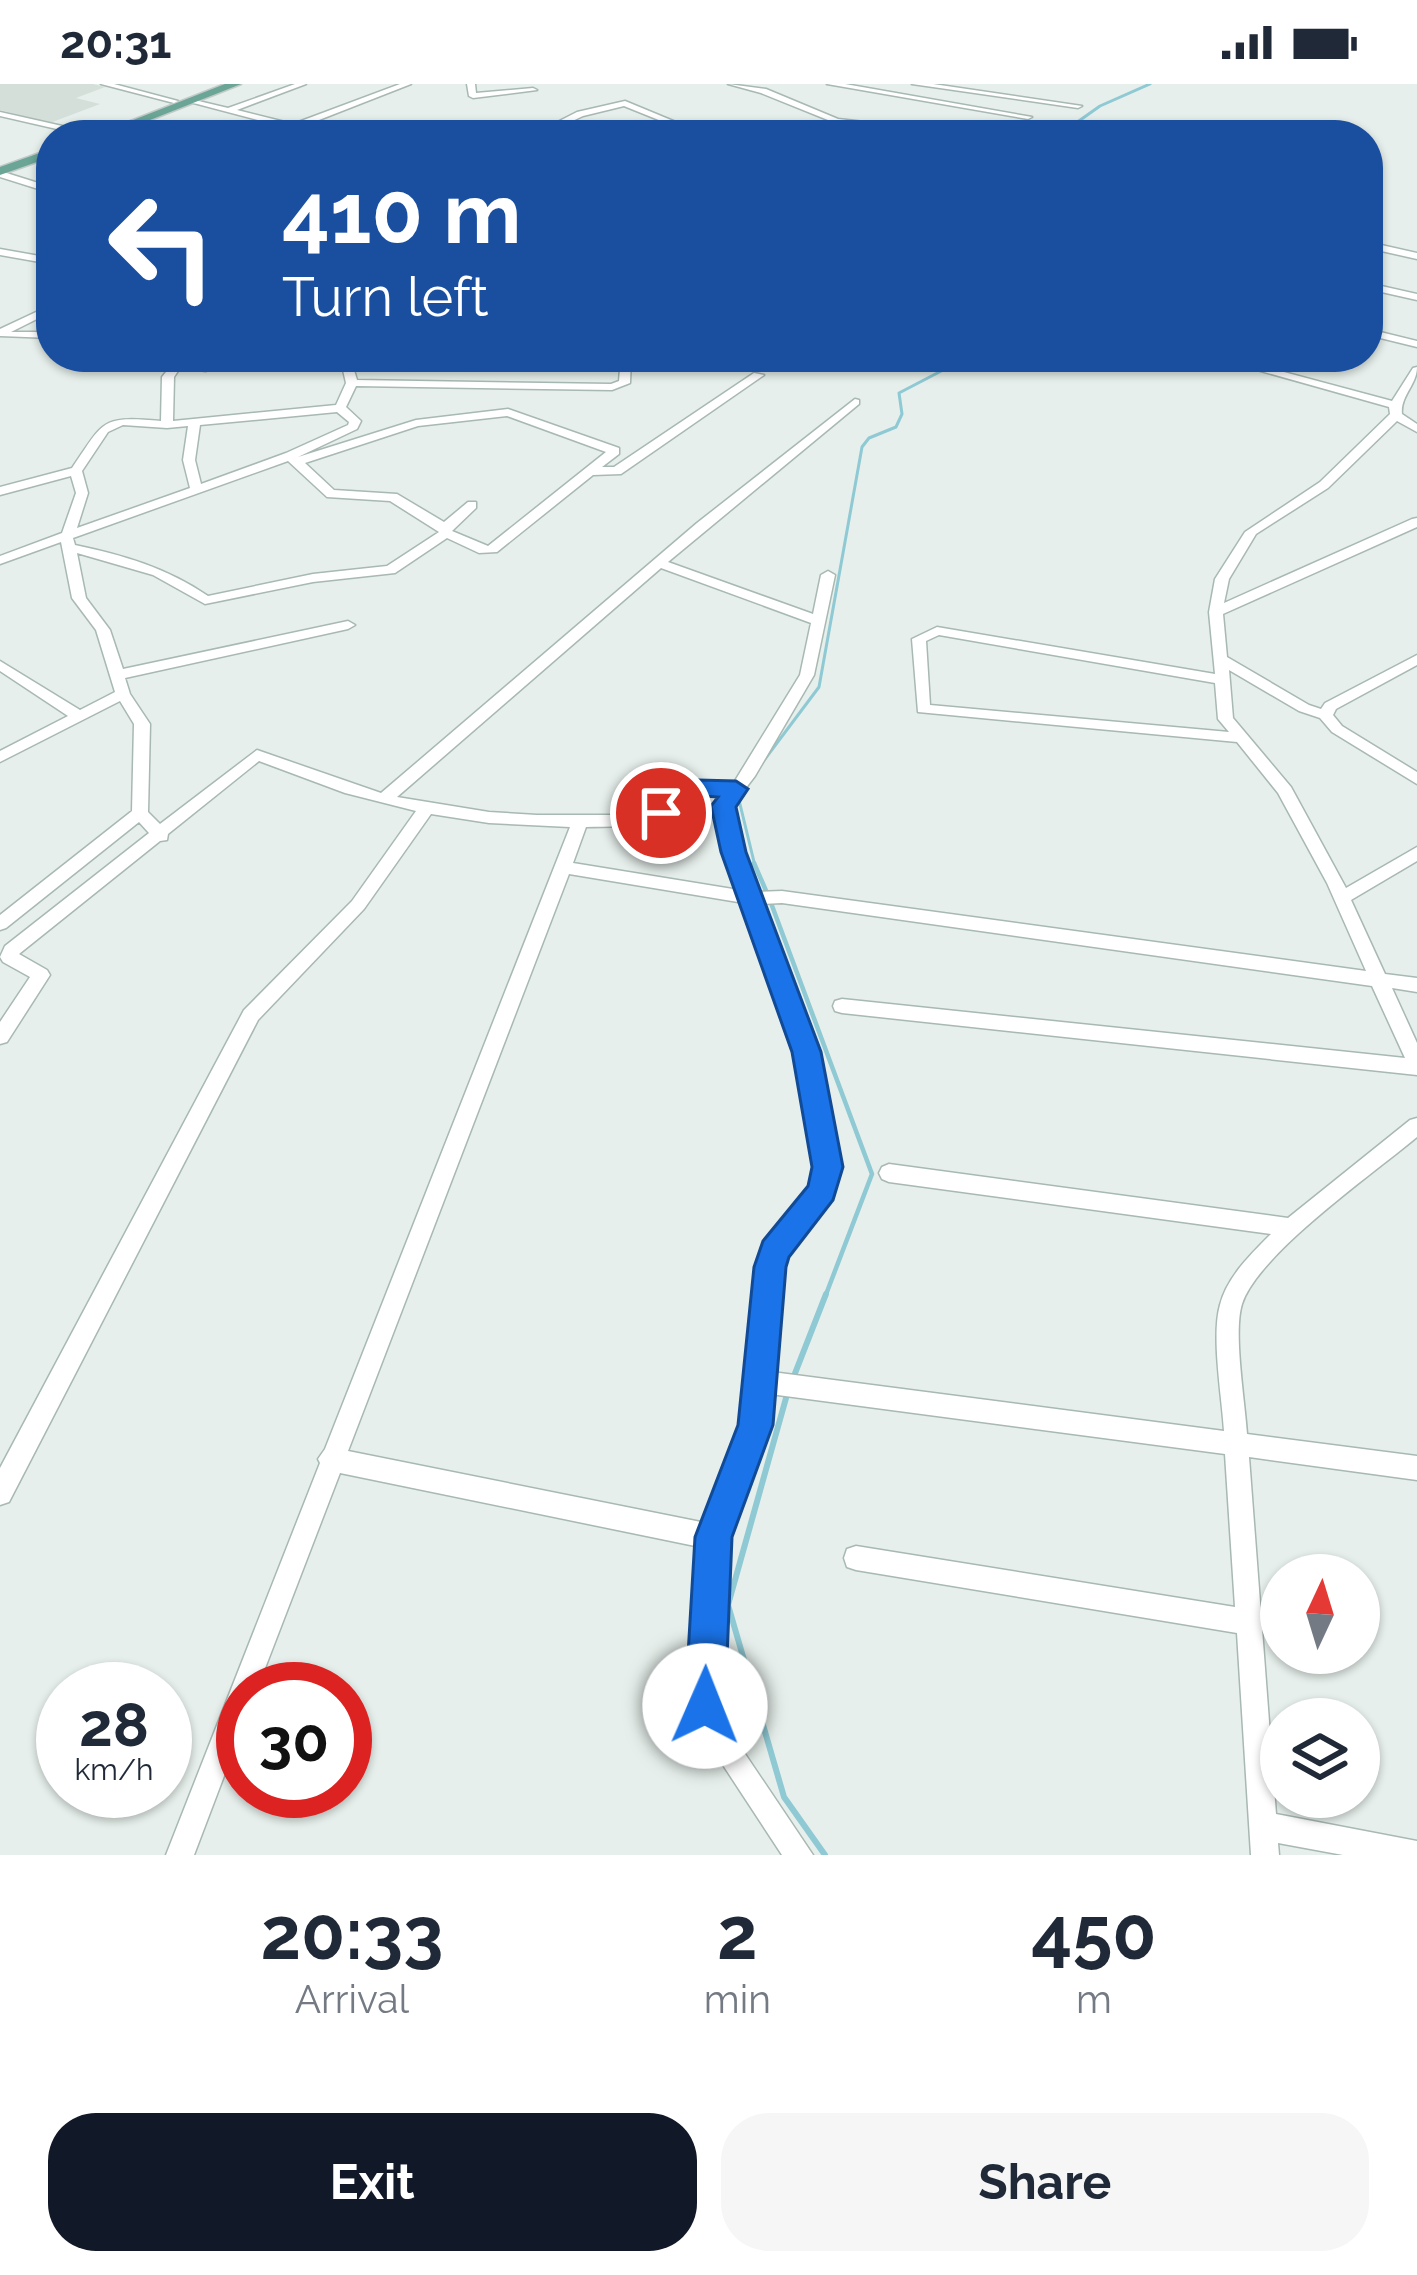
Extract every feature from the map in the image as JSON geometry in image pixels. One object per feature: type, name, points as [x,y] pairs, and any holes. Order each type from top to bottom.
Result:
[{"type":"main road","points":[[137,120],[221,84]]},
{"type":"main road","points":[[129,120],[235,84]]},
{"type":"main road","points":[[0,170],[36,156]]},
{"type":"street","points":[[105,84],[265,120]]},
{"type":"street","points":[[230,110],[302,84]]},
{"type":"street","points":[[314,120],[406,84]]},
{"type":"street","points":[[471,84],[473,96],[533,91]]},
{"type":"street","points":[[732,84],[763,91],[835,120]]},
{"type":"street","points":[[831,84],[1028,117]]},
{"type":"street","points":[[916,84],[1078,106]]},
{"type":"street","points":[[574,120],[625,103],[667,120]]},
{"type":"street","points":[[2,116],[36,124]]},
{"type":"street","points":[[0,170],[36,184]]},
{"type":"street","points":[[1383,248],[1417,256]]},
{"type":"street","points":[[0,252],[36,258]]},
{"type":"street","points":[[1383,289],[1417,297]]},
{"type":"street","points":[[0,334],[36,316]]},
{"type":"street","points":[[0,334],[36,335]]},
{"type":"street","points":[[1383,336],[1417,344]]},
{"type":"street","points":[[1417,370],[1396,410],[1324,484],[1251,532],[1222,579],[1216,612],[1226,719],[1286,791],[1342,898],[1417,1066]]},
{"type":"street","points":[[167,424],[168,377],[174,372]]},
{"type":"street","points":[[340,408],[352,383],[349,372]]},
{"type":"street","points":[[352,383],[612,387],[624,383],[625,372]]},
{"type":"street","points":[[1267,372],[1396,410],[1417,429]]},
{"type":"street","points":[[592,471],[616,471],[758,375]]},
{"type":"street","points":[[384,800],[855,402]]},
{"type":"street","points":[[0,491],[76,471],[111,424],[167,424],[340,408],[356,421],[353,427],[292,459]]},
{"type":"street","points":[[0,560],[69,543],[196,488],[292,459],[416,423],[508,412],[614,449],[614,455],[492,549],[484,550],[393,497],[331,494],[292,459]]},
{"type":"street","points":[[195,422],[189,460],[196,488]]},
{"type":"street","points":[[76,471],[82,493],[69,543],[79,598],[103,630],[123,694],[142,724],[142,816],[161,836]]},
{"type":"street","points":[[69,543],[136,562],[184,584],[205,600],[313,578],[390,570],[446,531],[472,505]]},
{"type":"street","points":[[1216,612],[1417,522]]},
{"type":"street","points":[[659,563],[819,621]]},
{"type":"street","points":[[799,1855],[715,1732],[705,1706],[713,1537],[768,1383],[775,1251],[822,1191],[828,1167],[807,1052],[750,898],[724,806],[807,675],[828,575]]},
{"type":"street","points":[[116,675],[348,625]]},
{"type":"street","points":[[1223,680],[937,631],[919,639],[923,709],[1241,738]]},
{"type":"street","points":[[1324,715],[1330,706],[1417,659]]},
{"type":"street","points":[[1222,660],[1324,715],[1336,729],[1417,779]]},
{"type":"street","points":[[0,665],[77,715]]},
{"type":"street","points":[[0,757],[123,694]]},
{"type":"street","points":[[0,1036],[41,975],[9,957],[11,951],[257,755],[326,784],[425,812],[637,820],[661,813],[698,788],[736,789]]},
{"type":"street","points":[[0,1493],[251,1015],[358,905],[425,812]]},
{"type":"street","points":[[0,924],[142,816]]},
{"type":"street","points":[[254,1662],[580,820]]},
{"type":"street","points":[[1342,898],[1417,853]]},
{"type":"street","points":[[562,867],[750,898],[782,897],[1417,985]]},
{"type":"street","points":[[842,1006],[1417,1066]]},
{"type":"street","points":[[1417,1126],[1293,1228],[1241,1284],[1231,1303],[1265,1840],[1417,1855]]},
{"type":"street","points":[[889,1173],[1293,1228]]},
{"type":"street","points":[[768,1383],[1417,1468]]},
{"type":"street","points":[[330,1459],[713,1537]]},
{"type":"street","points":[[856,1558],[1250,1622]]},
{"type":"street","points":[[180,1855],[216,1761]]},
{"type":"shaded area","points":[[0,84],[105,87],[76,98],[100,104],[58,120],[0,110]]},
{"type":"waterway","points":[[1080,120],[1150,84]]},
{"type":"waterway","points":[[759,767],[819,687],[862,447],[869,438],[896,427],[902,414],[899,393],[939,372]]},
{"type":"waterway","points":[[738,796],[755,864]]},
{"type":"waterway","points":[[755,864],[767,893]]},
{"type":"waterway","points":[[771,903],[872,1174],[825,1297]]},
{"type":"waterway","points":[[792,1381],[826,1294]]},
{"type":"waterway","points":[[788,1391],[728,1605],[784,1797],[825,1855]]},
{"type":"route","points":[[661,813],[698,788],[736,789],[724,806],[734,852],[807,1052],[828,1167],[822,1191],[775,1251],[770,1267],[756,1425],[713,1537],[705,1706]]}]
